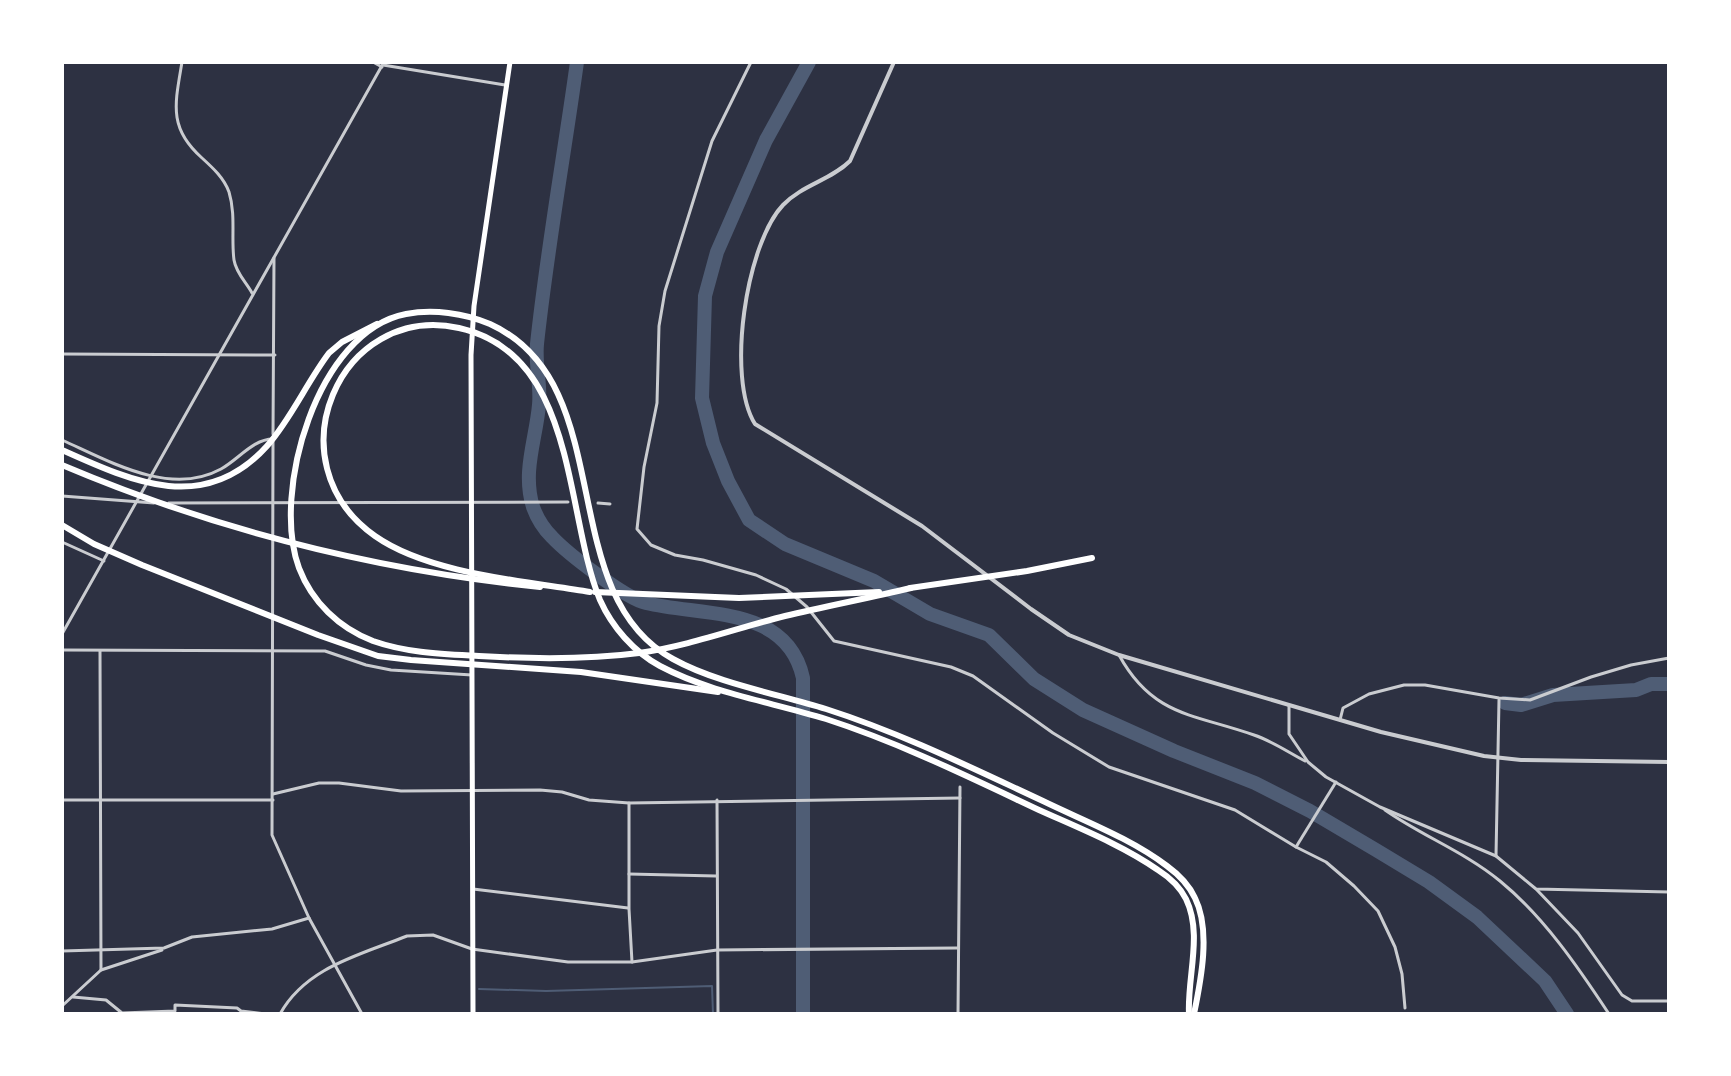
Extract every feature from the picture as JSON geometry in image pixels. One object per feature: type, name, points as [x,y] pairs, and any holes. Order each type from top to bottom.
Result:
[{"type":"highway","points":[[62,450],[118,474],[166,488],[192,487],[232,475],[267,445],[329,353],[363,329],[405,314],[428,312],[463,315],[484,322],[514,338],[528,351],[540,364],[554,389],[574,439],[611,586],[621,610],[654,648],[678,662],[884,729],[1106,831],[1167,866],[1186,883],[1197,902],[1202,929],[1202,954],[1192,1014]]},
{"type":"highway","points":[[385,320],[342,358],[318,394],[299,452],[291,501],[294,551],[307,586],[337,621],[365,638],[390,647],[420,652],[539,659],[611,656],[679,645],[786,616],[911,588]]},
{"type":"highway","points":[[590,592],[426,561],[400,550],[358,523],[341,504],[329,480],[322,432],[334,392],[345,372],[361,354],[379,341],[407,330],[437,326],[458,327],[495,342],[508,351],[531,376],[562,444],[600,599],[620,632],[641,655],[676,674],[737,695],[825,719],[933,760],[1105,841],[1161,871],[1179,887],[1188,902],[1194,928],[1192,1014]]},
{"type":"highway","points":[[62,465],[179,509],[343,555],[462,578],[590,592],[739,598],[844,595],[1027,571],[1092,558]]},
{"type":"highway","points":[[62,525],[94,544],[142,565],[378,656],[581,672],[737,695]]},
{"type":"main road","points":[[473,1014],[471,355],[474,306],[510,62]]},
{"type":"street","points":[[182,62],[176,125],[187,145],[217,173],[228,191],[234,221],[234,260],[253,294]]},
{"type":"street","points":[[373,62],[507,85]]},
{"type":"street","points":[[751,62],[712,141],[665,291],[659,326],[657,403],[644,467],[637,529],[642,537],[651,545],[675,555],[756,575],[786,589],[807,607],[834,641],[951,667],[973,676],[1053,733],[1109,767],[1235,810],[1326,862],[1378,911],[1395,947],[1402,974],[1405,1008]]},
{"type":"street","points":[[894,62],[850,161],[841,170],[813,183],[785,202],[768,223],[756,251],[742,343],[745,403],[755,424],[922,526],[1069,635],[1119,655],[1340,720],[1439,747],[1499,759],[1669,762]]},
{"type":"street","points":[[62,634],[383,65]]},
{"type":"street","points":[[274,258],[272,835],[309,918],[362,1014]]},
{"type":"street","points":[[62,354],[275,355]]},
{"type":"street","points":[[62,440],[152,476],[176,478],[210,474],[241,457],[257,441],[273,439]]},
{"type":"street","points":[[62,496],[135,503],[568,502]]},
{"type":"street","points":[[598,503],[610,504]]},
{"type":"street","points":[[62,542],[104,561]]},
{"type":"street","points":[[62,650],[325,651],[391,670],[472,675]]},
{"type":"street","points":[[100,651],[101,970]]},
{"type":"street","points":[[1119,655],[1138,684],[1173,710],[1257,736],[1308,762],[1499,880],[1528,907],[1554,938],[1609,1014]]},
{"type":"street","points":[[1340,720],[1343,708],[1369,694],[1404,685],[1425,685],[1499,698],[1530,700],[1604,673],[1669,658]]},
{"type":"street","points":[[1496,856],[1499,698]]},
{"type":"street","points":[[1289,705],[1289,734],[1308,762]]},
{"type":"street","points":[[1296,847],[1337,782]]},
{"type":"street","points":[[273,794],[319,783],[339,783],[401,791],[540,790],[562,792],[589,800],[629,803],[960,798]]},
{"type":"street","points":[[958,1014],[960,787]]},
{"type":"street","points":[[62,800],[273,800]]},
{"type":"street","points":[[717,800],[718,1014]]},
{"type":"street","points":[[629,803],[632,962]]},
{"type":"street","points":[[1380,807],[1496,856],[1536,889],[1578,933],[1622,995],[1632,1001],[1669,1001]]},
{"type":"street","points":[[629,874],[716,876]]},
{"type":"street","points":[[473,889],[629,909]]},
{"type":"street","points":[[1536,889],[1669,892]]},
{"type":"street","points":[[72,997],[101,970],[192,937],[272,929],[309,918]]},
{"type":"street","points":[[280,1014],[289,997],[311,976],[407,936],[423,934],[472,949],[568,962],[632,962],[717,950],[957,948]]},
{"type":"street","points":[[62,951],[164,948]]},
{"type":"street","points":[[62,1006],[65,999],[72,997],[106,1000],[122,1013],[175,1011],[175,1005],[237,1008],[265,1014]]},
{"type":"waterway","points":[[577,62],[537,344],[539,405],[529,481],[533,507],[544,527],[560,545],[625,593],[646,603],[740,618],[780,637],[794,654],[803,678],[803,1014]]},
{"type":"waterway","points":[[809,62],[766,140],[717,252],[705,296],[702,398],[713,443],[728,481],[749,520],[785,544],[874,581],[930,614],[989,635],[1034,679],[1083,710],[1255,783],[1310,811],[1429,882],[1477,917],[1545,981],[1567,1014]]},
{"type":"waterway","points":[[1505,703],[1521,705],[1553,695],[1636,690],[1651,684],[1669,684]]},
{"type":"waterway","points":[[479,989],[546,991],[712,986],[713,1014]]}]
